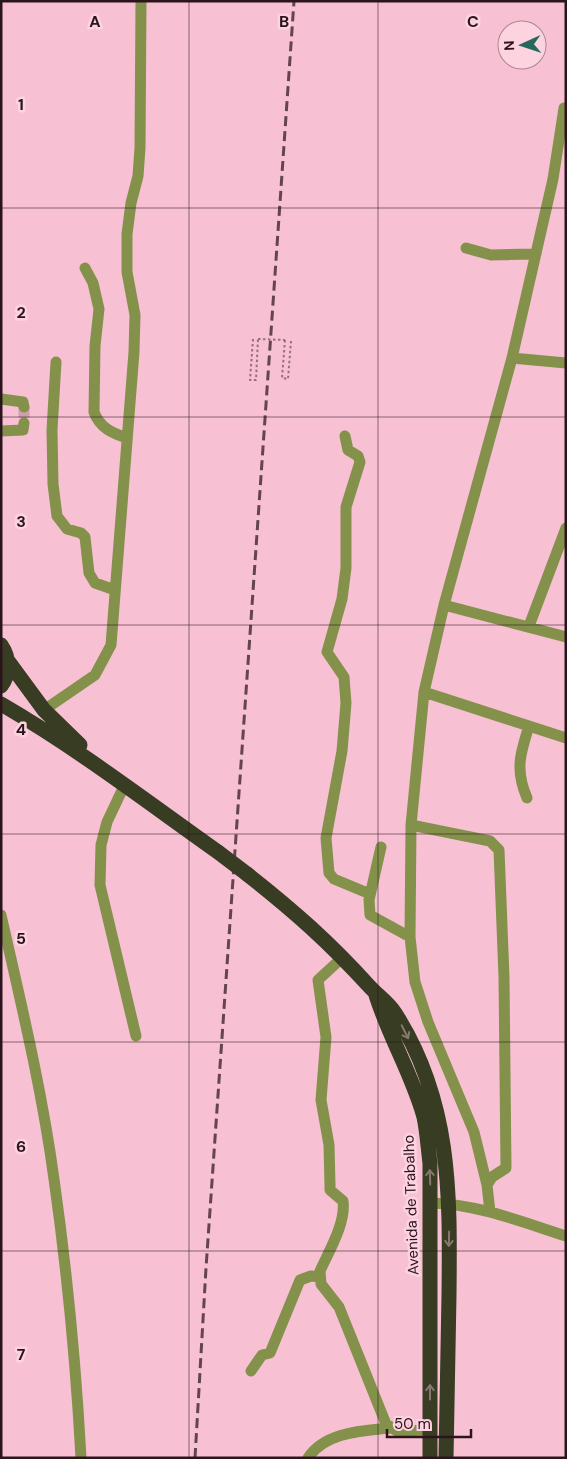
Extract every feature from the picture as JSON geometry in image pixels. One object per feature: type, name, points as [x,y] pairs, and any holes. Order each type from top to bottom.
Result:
[{"type":"highway","points":[[1,645],[8,661],[44,710],[106,770]]},
{"type":"highway","points":[[1,686],[8,673],[8,661]]},
{"type":"highway","points":[[1,704],[37,724],[106,770],[300,915],[395,1012],[418,1057],[443,1133],[450,1203],[446,1458]]},
{"type":"highway","name":"Avenida de Trabalho","points":[[376,993],[384,1019],[411,1078],[424,1118],[431,1203],[430,1458]]},
{"type":"highway","points":[[431,1334],[448,1334]]},
{"type":"street","points":[[44,710],[95,675],[111,645],[128,438],[135,315],[127,272],[127,234],[131,203],[138,176],[140,148],[141,1]]},
{"type":"street","points":[[490,1212],[488,1185],[474,1132],[419,997],[410,937],[411,825],[424,692],[444,606],[512,358],[553,179],[564,108]]},
{"type":"street","points":[[466,248],[491,254],[536,254]]},
{"type":"street","points":[[85,268],[93,283],[99,309],[95,346],[94,412],[97,420],[110,432],[128,438]]},
{"type":"street","points":[[512,358],[566,363]]},
{"type":"street","points":[[56,362],[53,484],[57,516],[67,529],[81,533],[85,537],[89,573],[95,583],[115,590]]},
{"type":"street","points":[[1,399],[23,402],[24,407]]},
{"type":"street","points":[[1,431],[24,430],[24,422]]},
{"type":"street","points":[[345,436],[348,450],[358,456],[360,462],[346,507],[346,568],[342,599],[327,652],[344,677],[346,703],[342,751],[328,820],[327,860],[329,873],[334,879],[370,894]]},
{"type":"street","points":[[529,626],[566,528]]},
{"type":"street","points":[[444,606],[529,626],[566,637]]},
{"type":"street","points":[[424,692],[566,738]]},
{"type":"street","points":[[527,798],[520,781],[519,761],[529,726]]},
{"type":"street","points":[[125,784],[107,822],[102,845],[100,885],[136,1036]]},
{"type":"street","points":[[411,825],[490,841],[499,850],[504,977],[506,1168],[492,1178],[488,1185]]},
{"type":"street","points":[[381,847],[370,894],[370,916],[410,937]]},
{"type":"street","points":[[1,916],[25,1021],[54,1178],[77,1382],[81,1458]]},
{"type":"street","points":[[343,957],[319,976],[318,980],[326,1037],[321,1100],[329,1145],[330,1190],[343,1201],[344,1207],[339,1226],[320,1271],[321,1284],[338,1307],[386,1424],[397,1431],[430,1430]]},
{"type":"street","points":[[431,1203],[450,1203],[490,1212],[566,1236]]},
{"type":"street","points":[[251,1371],[262,1355],[270,1353],[300,1280],[311,1276],[320,1277]]},
{"type":"street","points":[[308,1458],[320,1445],[333,1438],[352,1433],[390,1428]]},
{"type":"path","points":[[253,339],[250,380],[256,380],[258,339],[285,340],[282,378],[288,380],[291,341]]},
{"type":"tunnel","points":[[24,407],[24,423]]},
{"type":"railway","points":[[195,1458],[206,1268],[294,1]]}]
